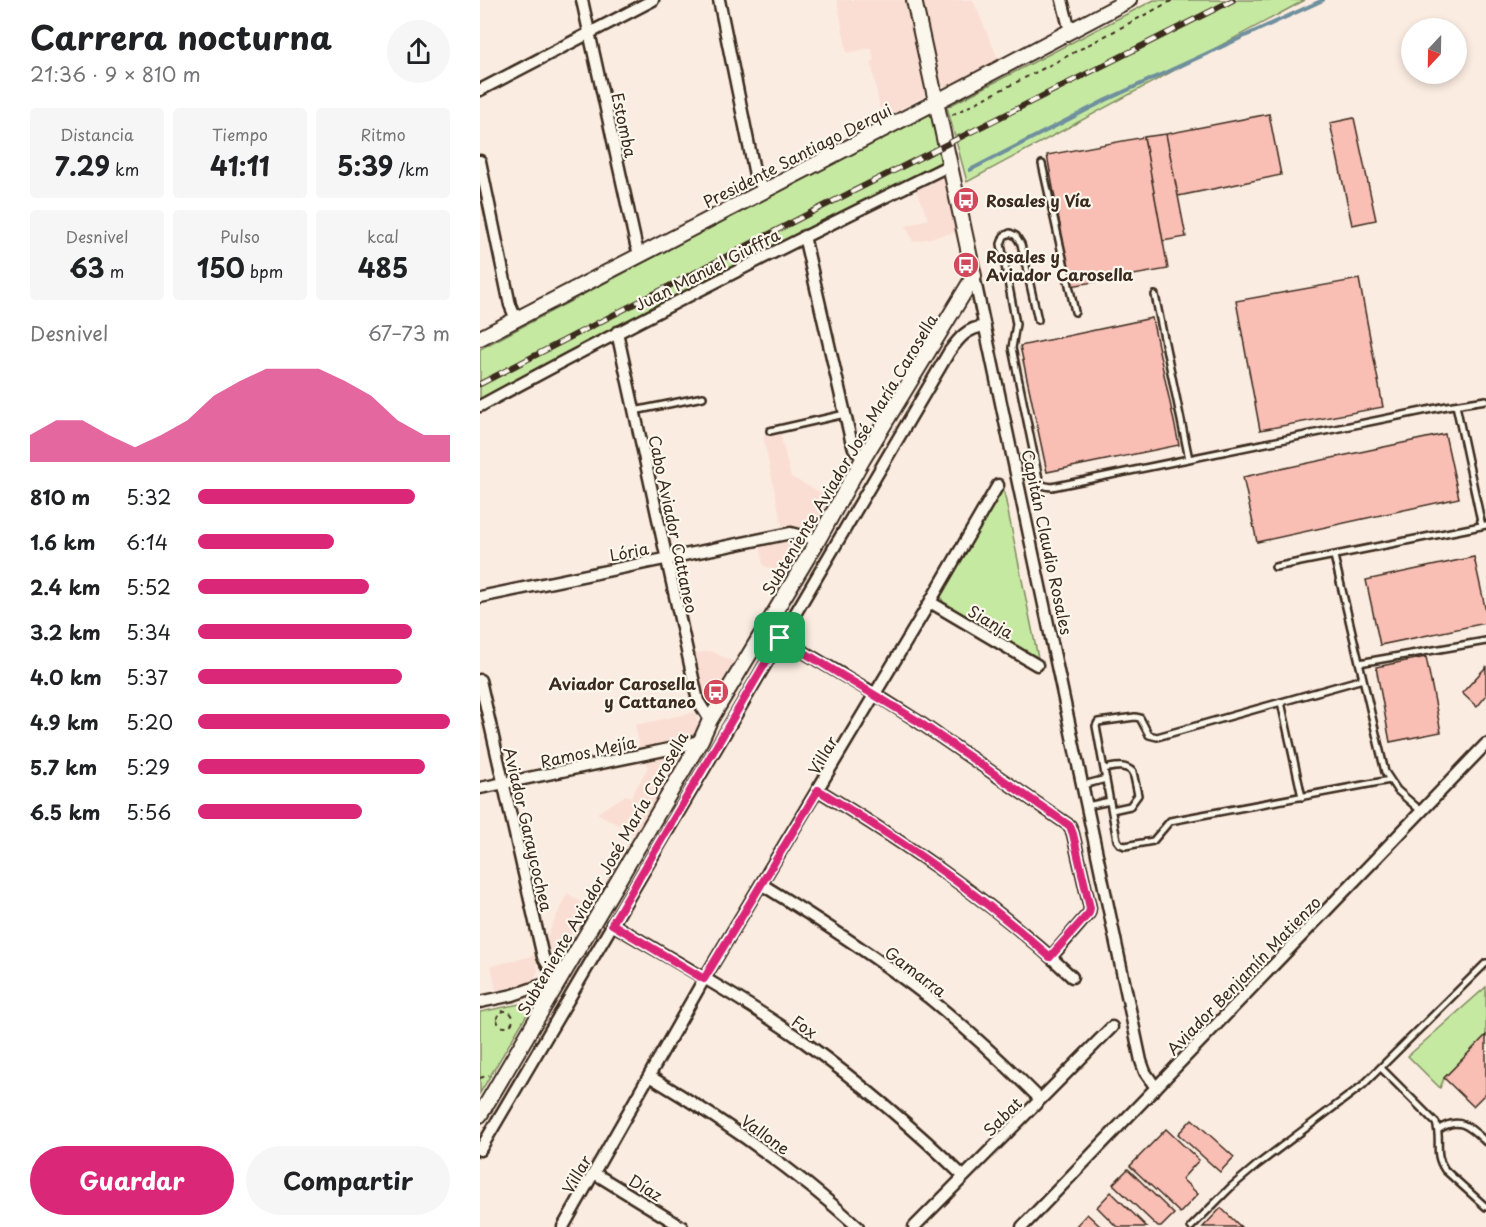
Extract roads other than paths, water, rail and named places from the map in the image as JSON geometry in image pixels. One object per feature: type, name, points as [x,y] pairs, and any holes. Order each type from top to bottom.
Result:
[{"type":"street","name":"Estomba","points":[[582,0],[639,255]]},
{"type":"street","points":[[480,90],[652,0]]},
{"type":"street","points":[[719,0],[755,174],[765,190]]},
{"type":"street","name":"Capitán Claudio Rosales","points":[[914,0],[975,276],[1141,1060],[1144,1072],[1155,1088]]},
{"type":"street","points":[[1062,0],[1071,31]]},
{"type":"street","name":"Presidente Santiago Derqui","points":[[480,338],[1129,0]]},
{"type":"street","points":[[480,161],[510,305],[516,319]]},
{"type":"street","name":"Juan Manuel Giuffra","points":[[480,406],[616,332],[950,165]]},
{"type":"street","points":[[804,236],[845,414],[854,448],[863,459]]},
{"type":"street","name":"Subteniente Aviador José María Carosella","points":[[480,1115],[818,540],[863,459],[975,276]]},
{"type":"street","points":[[480,1150],[949,352],[966,331],[973,327],[985,326]]},
{"type":"street","name":"Cabo Aviador Cattaneo","points":[[616,332],[698,701],[711,720]]},
{"type":"street","name":"Villar","points":[[563,1227],[704,979],[998,484]]},
{"type":"street","name":"Lória","points":[[480,597],[791,533],[818,540]]},
{"type":"street","name":"Sianja","points":[[930,602],[1037,665]]},
{"type":"street","points":[[780,638],[875,694],[1070,826],[1090,908],[1089,913],[1050,957]]},
{"type":"street","name":"Aviador Garaycochea","points":[[480,680],[543,957],[551,970],[562,974]]},
{"type":"street","name":"Ramos Mejía","points":[[480,788],[680,747],[701,740]]},
{"type":"street","name":"Aviador Benjamín Matienzo","points":[[1022,1227],[1486,744]]},
{"type":"street","points":[[818,790],[940,869],[1022,932],[1072,977]]},
{"type":"street","name":"Gamarra","points":[[761,884],[835,931],[928,997],[1000,1059],[1040,1098]]},
{"type":"street","name":"Fox","points":[[612,924],[769,1018],[841,1070],[925,1138],[963,1176]]},
{"type":"street","points":[[480,1002],[513,995],[562,974]]},
{"type":"street","name":"Sabat","points":[[914,1227],[1112,1027]]},
{"type":"street","name":"Vallone","points":[[648,1076],[746,1138],[858,1227]]},
{"type":"street","name":"Díaz","points":[[594,1173],[682,1227]]},
{"type":"lane","points":[[1042,164],[1075,312]]},
{"type":"lane","points":[[1038,320],[1021,244],[1016,236],[1010,233],[1004,236],[1001,244],[1016,327],[1012,348],[1040,483],[1052,487],[1486,400]]},
{"type":"lane","points":[[1155,295],[1189,459]]},
{"type":"lane","points":[[634,411],[703,397]]},
{"type":"lane","points":[[1275,567],[1484,525],[1456,405]]},
{"type":"lane","points":[[770,431],[845,414]]},
{"type":"lane","points":[[1334,556],[1385,772],[1397,790],[1422,812]]},
{"type":"lane","points":[[1359,663],[1486,642]]},
{"type":"lane","points":[[1363,679],[1157,737],[1149,735],[1140,718],[1098,722],[1096,726],[1117,840],[1125,846],[1153,841],[1170,821],[1390,780]]},
{"type":"lane","points":[[1281,702],[1302,797]]},
{"type":"lane","points":[[1104,769],[1125,766],[1131,770],[1138,795],[1130,806],[1112,810]]},
{"type":"lane","points":[[1083,785],[1106,779]]},
{"type":"lane","points":[[1087,806],[1110,801]]},
{"type":"lane","points":[[1191,1227],[1239,1179],[1332,1110],[1381,1068],[1486,963]]},
{"type":"lane","points":[[1381,1068],[1431,1117],[1438,1130],[1437,1153],[1445,1170],[1486,1207]]},
{"type":"lane","points":[[1438,1130],[1447,1124],[1462,1124],[1472,1129],[1486,1142]]},
{"type":"waterway","points":[[970,170],[1106,100],[1323,0]]},
{"type":"railway","points":[[480,384],[810,213],[1233,0]]},
{"type":"place","name":"Rosales y Vía","points":[[966,200]]},
{"type":"place","name":"Rosales y Aviador Carosella","points":[[966,265]]},
{"type":"place","name":"Aviador Carosella y Cattaneo","points":[[716,692]]}]
